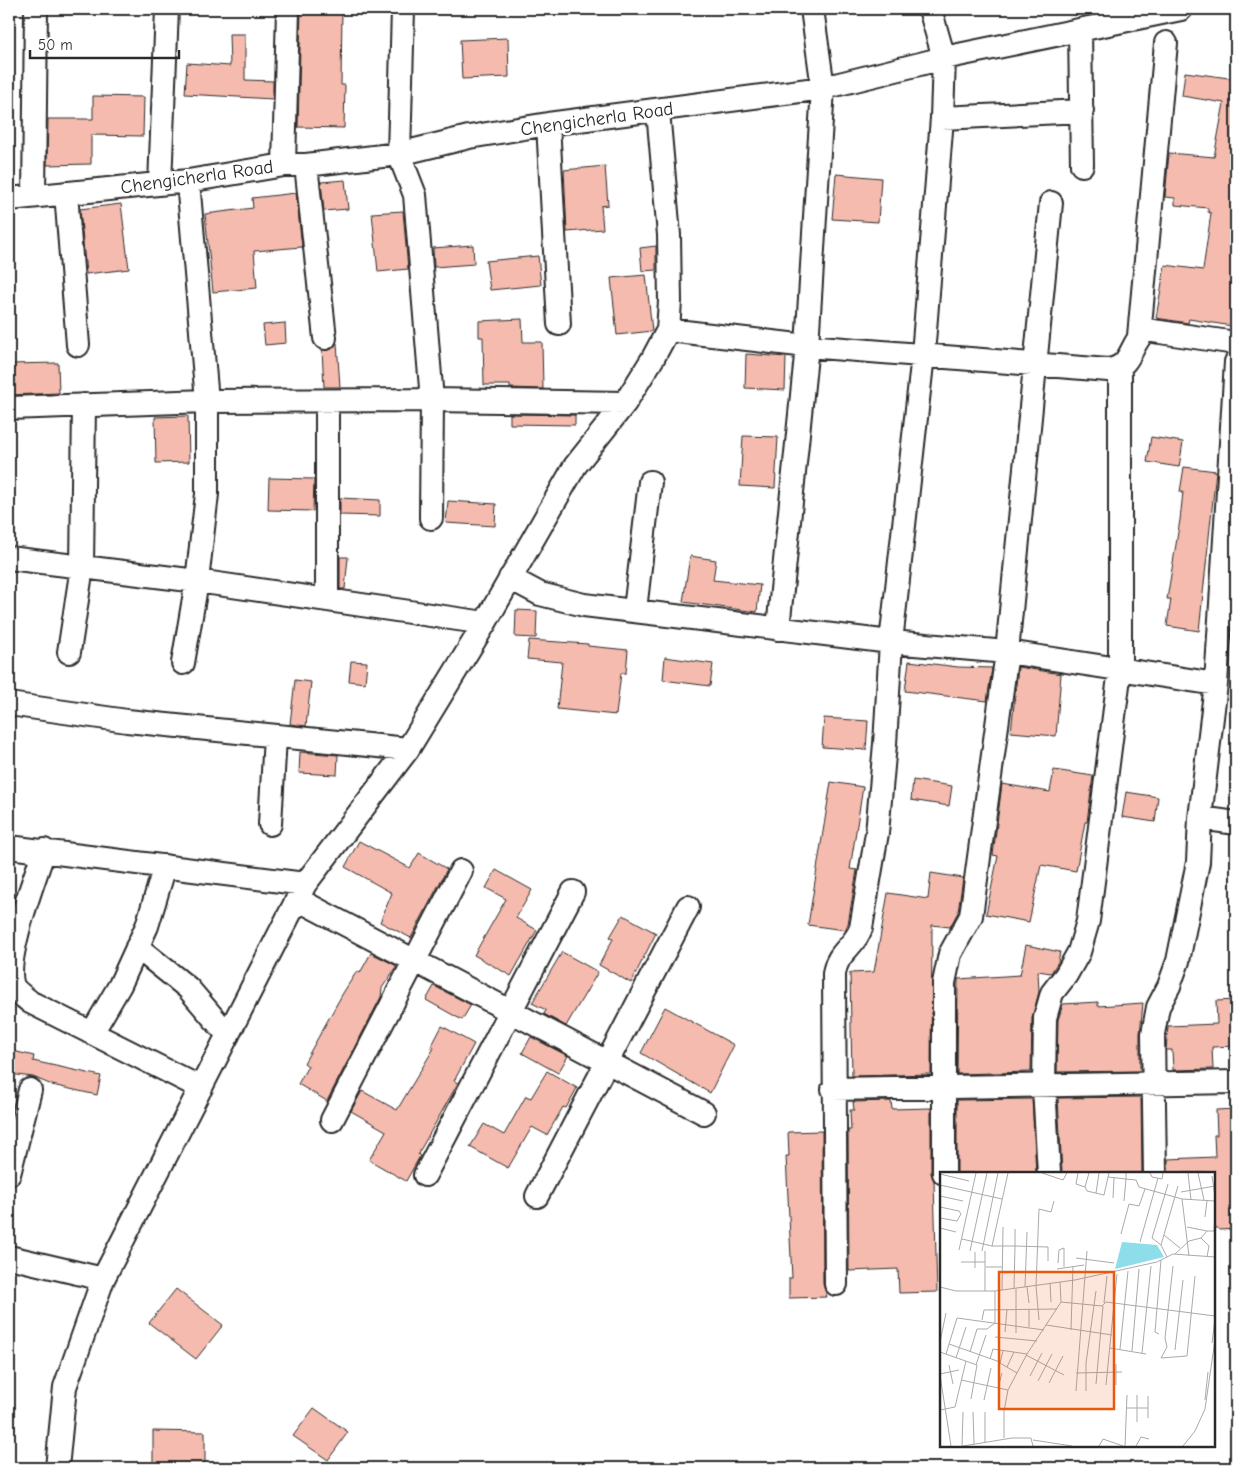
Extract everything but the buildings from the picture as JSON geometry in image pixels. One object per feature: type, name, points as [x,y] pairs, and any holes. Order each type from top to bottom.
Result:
[{"type":"street","points":[[34,196],[36,9]]},
{"type":"street","points":[[160,184],[167,9]]},
{"type":"street","points":[[284,165],[288,9]]},
{"type":"street","points":[[403,9],[399,154],[414,195],[432,400],[431,518]]},
{"type":"street","points":[[778,629],[807,346],[823,88],[812,9]]},
{"type":"street","points":[[836,1284],[833,1089],[835,965],[839,956],[858,937],[861,928],[877,833],[891,642],[923,354],[942,118],[944,58],[930,9]]},
{"type":"street","name":"Chengicherla Road","points":[[9,200],[188,181],[284,165],[306,165],[399,154],[469,137],[548,124],[823,88],[944,58],[1181,9]]},
{"type":"street","points":[[1080,30],[1082,165]]},
{"type":"street","points":[[1048,1172],[1044,1086],[1045,1018],[1052,994],[1066,975],[1079,952],[1088,921],[1120,669],[1120,369],[1126,362],[1139,336],[1166,43]]},
{"type":"street","points":[[57,1468],[65,1388],[104,1279],[301,892],[408,749],[486,623],[575,466],[625,403],[668,330],[670,301],[669,235],[658,111]]},
{"type":"street","points":[[942,118],[1082,111]]},
{"type":"street","points":[[548,124],[559,324]]},
{"type":"street","points":[[306,165],[325,338]]},
{"type":"street","points":[[183,664],[197,581],[208,494],[207,400],[188,181]]},
{"type":"street","points":[[66,193],[78,345]]},
{"type":"street","points":[[944,1172],[944,983],[950,954],[970,916],[1007,652],[1036,366],[1050,203]]},
{"type":"street","points":[[668,330],[807,346],[923,354],[1036,366],[1120,369]]},
{"type":"street","points":[[1139,336],[1146,330],[1157,330],[1236,342]]},
{"type":"street","points":[[1155,1172],[1152,1083],[1153,1034],[1158,1007],[1169,986],[1184,934],[1198,862],[1200,818],[1216,684],[1236,362]]},
{"type":"street","points":[[9,408],[207,400],[432,400],[625,403]]},
{"type":"street","points":[[327,400],[327,599]]},
{"type":"street","points":[[69,652],[82,567],[84,405]]},
{"type":"street","points":[[634,610],[650,482]]},
{"type":"street","points":[[9,558],[197,581],[486,623]]},
{"type":"street","points":[[510,578],[540,594],[584,605],[891,642],[1007,652],[1216,684]]},
{"type":"street","points":[[9,704],[127,721],[408,749]]},
{"type":"street","points":[[270,824],[275,737]]},
{"type":"street","points":[[1200,818],[1236,823]]},
{"type":"street","points":[[9,846],[165,866],[301,892],[415,961],[704,1113]]},
{"type":"street","points":[[44,850],[23,915],[9,972],[14,988],[30,1002],[201,1088]]},
{"type":"street","points":[[92,1032],[120,985],[138,947],[147,926],[165,866]]},
{"type":"street","points":[[332,1120],[462,871]]},
{"type":"street","points":[[425,1175],[573,892]]},
{"type":"street","points":[[536,1196],[688,907]]},
{"type":"street","points":[[138,947],[188,988],[228,1034]]},
{"type":"street","points":[[833,1089],[1236,1082]]},
{"type":"street","points":[[9,1174],[30,1090]]},
{"type":"street","points":[[9,1257],[104,1279]]}]
